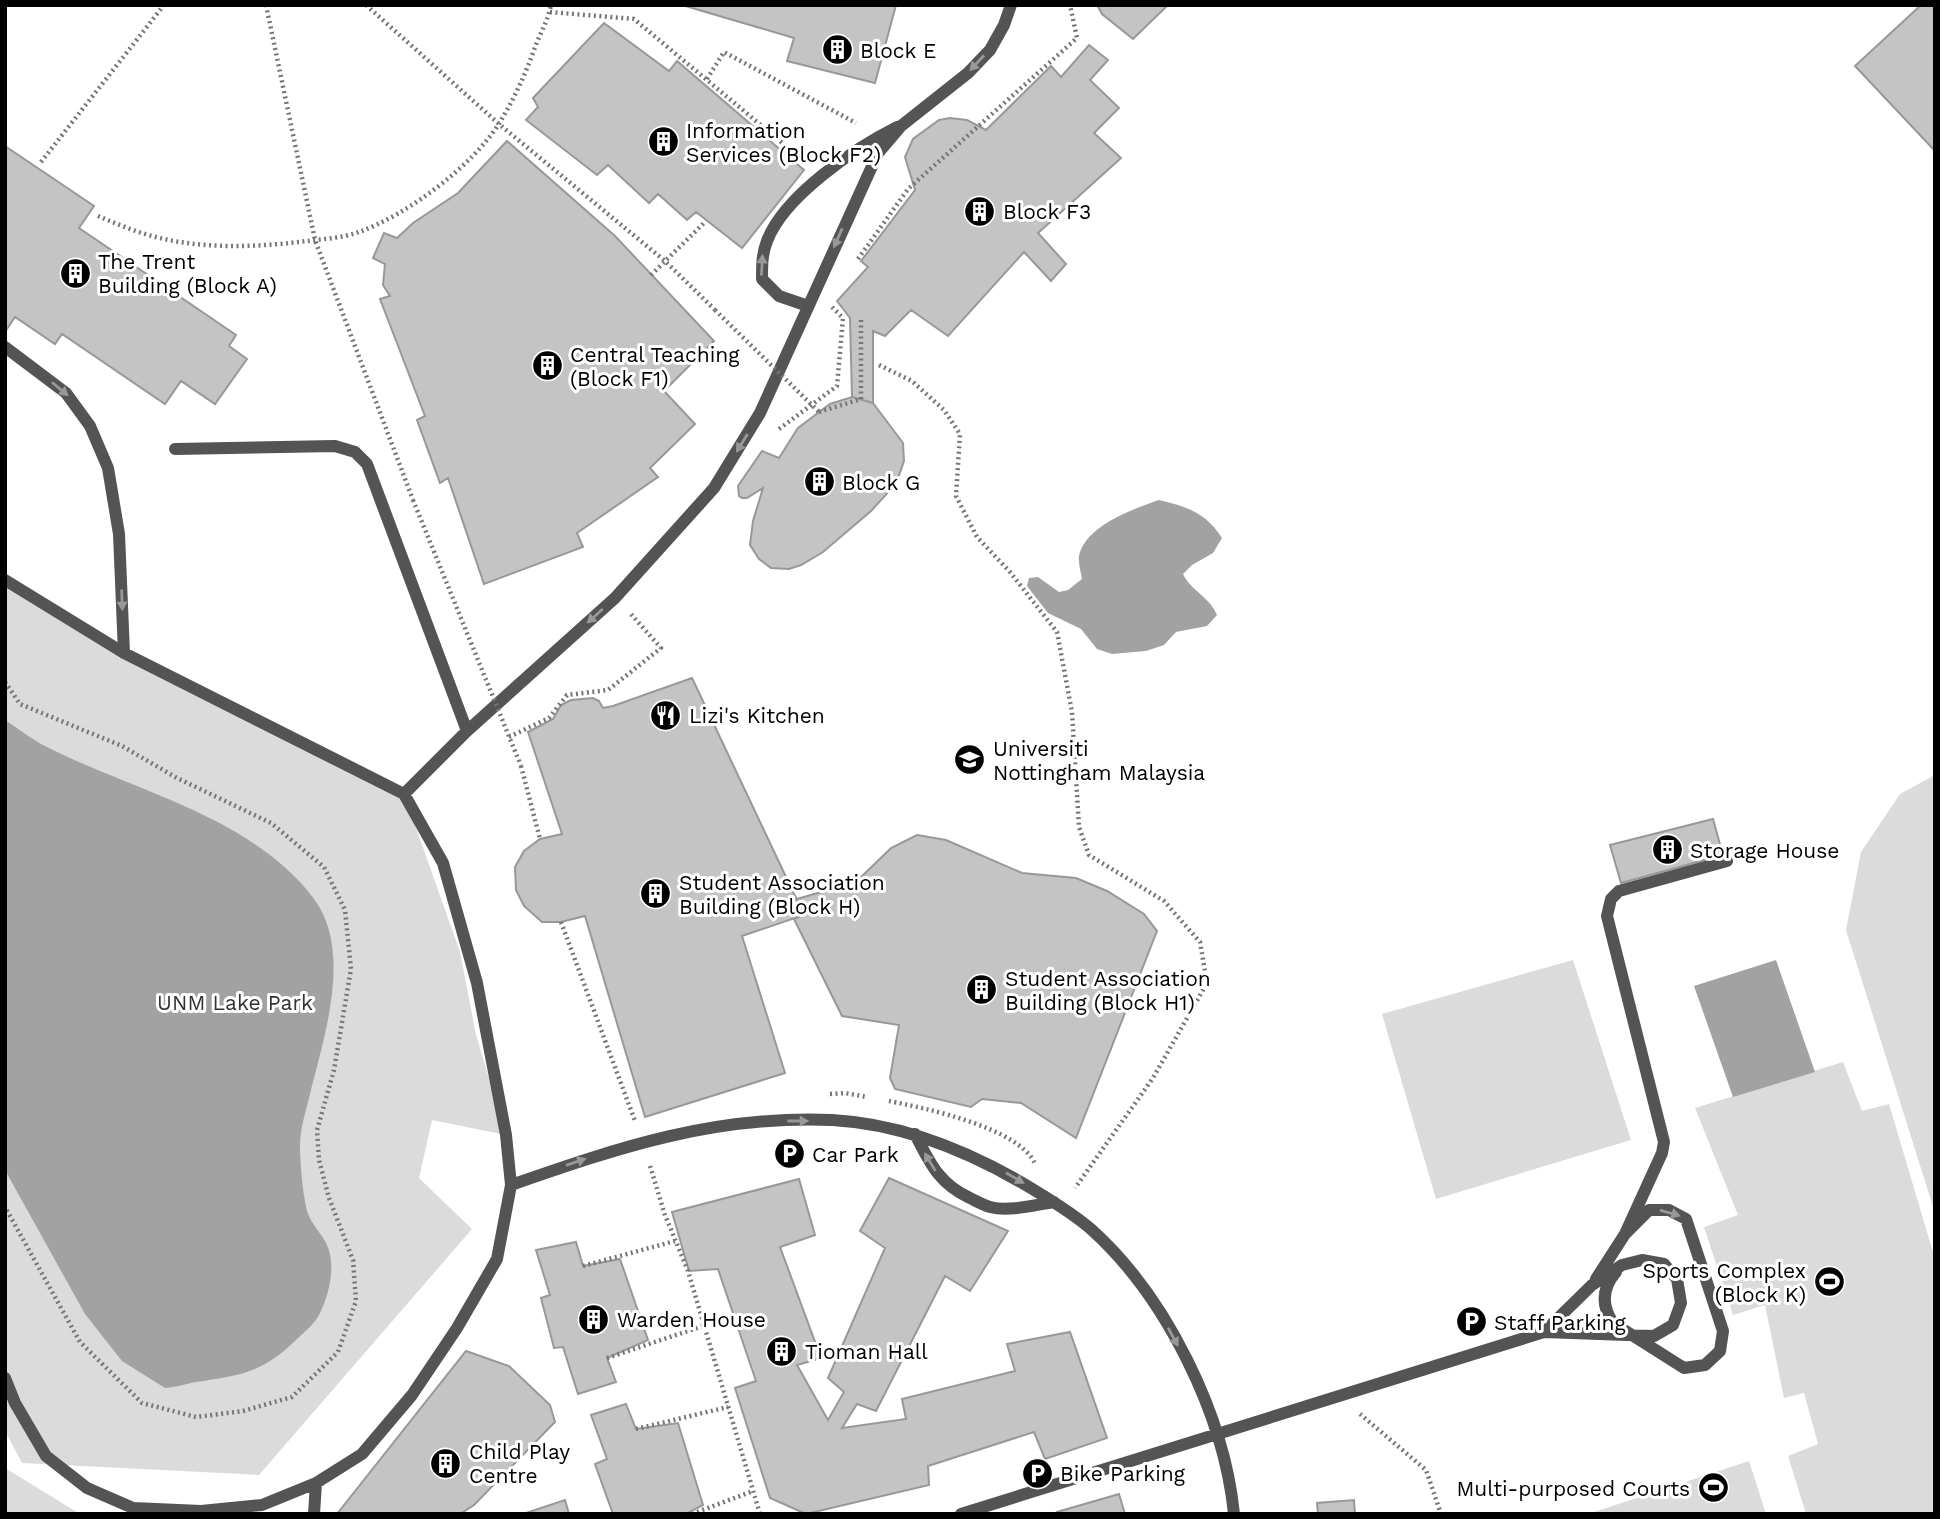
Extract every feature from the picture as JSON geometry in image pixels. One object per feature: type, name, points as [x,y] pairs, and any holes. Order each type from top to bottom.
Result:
[{"type":"lane","points":[[404,794],[467,731],[615,598],[714,488],[760,413],[786,362],[807,306],[878,153],[901,126],[968,73],[989,50],[1011,5]]},
{"type":"lane","points":[[807,306],[779,296],[762,279],[761,258],[767,239],[782,217],[841,159],[901,126]]},
{"type":"lane","points":[[5,347],[66,393],[90,426],[108,468],[119,534],[124,653]]},
{"type":"lane","points":[[175,449],[335,446],[355,452],[367,464],[467,731]]},
{"type":"lane","points":[[5,580],[124,653],[404,794],[443,863],[477,983],[506,1135],[512,1185],[497,1259],[457,1328],[412,1395],[362,1454],[316,1483],[262,1505],[201,1511],[133,1508],[87,1488],[46,1455],[5,1378]]},
{"type":"lane","points":[[1592,1285],[1625,1234],[1662,1153],[1664,1142],[1607,916],[1611,899],[1619,891],[1727,861]]},
{"type":"lane","points":[[512,1185],[604,1153],[644,1143],[709,1127],[769,1121],[833,1121],[894,1129],[951,1146],[1006,1173],[1058,1205],[1091,1229],[1133,1274],[1168,1326],[1195,1377],[1217,1434],[1234,1514]]},
{"type":"lane","points":[[915,1134],[929,1162],[953,1190],[989,1207],[1058,1205]]},
{"type":"lane","points":[[1622,1265],[1611,1278],[1603,1300],[1613,1323],[1684,1368],[1705,1365],[1720,1351],[1723,1331],[1686,1219],[1669,1210],[1649,1210],[1625,1234]]},
{"type":"lane","points":[[961,1514],[1544,1332],[1654,1336],[1673,1325],[1681,1303],[1677,1279],[1664,1264],[1642,1260],[1622,1265],[1592,1285],[1544,1332]]},
{"type":"lane","points":[[314,1514],[316,1483]]},
{"type":"path","points":[[41,162],[164,5]]},
{"type":"path","points":[[266,5],[315,240],[413,500],[521,766],[540,839]]},
{"type":"path","points":[[366,5],[499,124],[665,261],[820,412],[861,399],[861,320]]},
{"type":"path","points":[[98,216],[164,239],[252,247],[358,232],[400,213],[461,167],[499,124],[526,74],[551,5]]},
{"type":"path","points":[[850,269],[908,190],[1077,38],[1070,5]]},
{"type":"path","points":[[550,12],[634,19],[822,176]]},
{"type":"path","points":[[707,79],[724,52],[880,136]]},
{"type":"path","points":[[651,275],[706,221]]},
{"type":"path","points":[[879,365],[912,381],[944,410],[960,434],[956,496],[961,507],[977,537],[1010,572],[1057,632],[1072,712],[1079,827],[1089,855],[1164,901],[1200,942],[1207,983],[1153,1078],[1058,1205]]},
{"type":"path","points":[[509,737],[549,718],[567,695],[608,690],[661,648],[645,630]]},
{"type":"path","points":[[5,682],[20,704],[122,746],[177,778],[271,823],[324,867],[345,910],[351,969],[334,1070],[317,1130],[319,1160],[329,1198],[354,1260],[356,1300],[338,1352],[292,1397],[243,1411],[196,1417],[142,1403],[80,1342],[5,1207]]},
{"type":"path","points":[[561,922],[644,1143],[662,1204],[688,1271],[760,1514]]},
{"type":"path","points":[[583,1266],[675,1241]]},
{"type":"path","points":[[607,1358],[703,1325]]},
{"type":"path","points":[[1341,1397],[1426,1471],[1441,1514]]},
{"type":"path","points":[[636,1429],[728,1407]]},
{"type":"path","points":[[692,1514],[753,1491]]},
{"type":"green space","name":"UNM Lake Park","points":[[5,580],[124,653],[404,794],[460,952],[476,1035],[506,1135],[432,1120],[419,1178],[472,1229],[259,1475],[22,1463],[5,1431]]},
{"type":"green space","points":[[1935,775],[1935,1213],[1846,930],[1861,852],[1900,794]]},
{"type":"green space","points":[[1573,960],[1631,1140],[1436,1199],[1382,1014]]},
{"type":"green space","name":"Sports Complex (Block K)","points":[[1843,1062],[1862,1111],[1889,1104],[1935,1259],[1935,1514],[1806,1514],[1788,1456],[1818,1444],[1804,1393],[1784,1398],[1765,1305],[1733,1315],[1704,1227],[1738,1215],[1695,1108]]},
{"type":"green space","name":"Multi-purposed Courts","points":[[1749,1461],[1766,1514],[1588,1514]]},
{"type":"green space","points":[[5,1468],[80,1514],[5,1514]]},
{"type":"shaded area","points":[[1159,500],[1195,512],[1209,522],[1222,538],[1213,553],[1192,565],[1183,574],[1214,608],[1217,615],[1207,626],[1176,632],[1164,645],[1146,651],[1112,654],[1097,649],[1081,629],[1048,613],[1027,586],[1029,578],[1038,577],[1059,592],[1068,590],[1082,579],[1079,556],[1090,536],[1112,520]]},
{"type":"shaded area","points":[[5,720],[45,746],[189,808],[258,846],[288,870],[314,899],[326,920],[332,943],[332,995],[302,1126],[300,1146],[306,1207],[329,1249],[331,1277],[324,1305],[312,1324],[284,1351],[250,1371],[165,1388],[122,1361],[85,1314],[5,1170]]},
{"type":"shaded area","points":[[1776,960],[1815,1072],[1733,1097],[1694,986]]},
{"type":"building","name":"Block E","points":[[682,5],[896,5],[875,83],[787,61],[794,38]]},
{"type":"building","points":[[1097,5],[1168,5],[1133,39],[1102,14]]},
{"type":"building","points":[[1921,5],[1935,5],[1935,151],[1855,66]]},
{"type":"building","name":"Information Services (Block F2)","points":[[604,23],[669,71],[677,61],[804,170],[742,248],[696,212],[687,220],[658,194],[649,203],[608,165],[597,175],[526,120],[538,107],[533,98]]},
{"type":"building","name":"Block F3","points":[[1089,45],[1108,60],[1090,80],[1119,108],[1094,133],[1121,158],[1038,233],[1066,264],[1051,281],[1024,252],[948,336],[911,310],[885,336],[873,331],[873,403],[852,397],[850,318],[837,301],[868,267],[861,261],[915,190],[905,157],[913,139],[939,120],[950,118],[967,120],[986,130],[1051,66],[1061,77]]},
{"type":"building","name":"Central Teaching (Block F1)","points":[[507,141],[615,236],[714,341],[664,391],[695,424],[650,468],[658,477],[577,533],[583,547],[484,584],[448,478],[440,483],[417,420],[425,416],[380,299],[390,296],[383,285],[385,264],[373,258],[384,233],[397,238],[413,223],[458,193]]},
{"type":"building","name":"The Trent Building (Block A)","points":[[5,146],[94,206],[79,228],[236,335],[229,346],[247,359],[215,404],[181,381],[165,404],[62,334],[55,344],[15,317],[5,332]]},
{"type":"building","name":"Block G","points":[[852,397],[873,403],[903,443],[904,461],[898,478],[871,511],[823,552],[789,569],[771,568],[759,559],[750,545],[753,521],[763,488],[747,498],[742,498],[739,496],[738,486],[762,451],[779,458],[798,428],[830,404]]},
{"type":"building","name":"Student Association Building (Block H)","points":[[692,678],[804,915],[742,936],[785,1073],[645,1117],[585,916],[561,922],[542,922],[524,906],[516,890],[515,867],[524,851],[540,839],[562,834],[528,732],[553,719],[561,705],[571,700],[593,698],[599,701],[603,708]]},
{"type":"building","name":"Storage House","points":[[1713,819],[1723,855],[1621,883],[1610,845]]},
{"type":"building","name":"Student Association Building (Block H1)","points":[[917,835],[946,840],[1022,873],[1076,878],[1107,891],[1144,914],[1157,931],[1076,1138],[1021,1103],[982,1099],[971,1107],[895,1089],[890,1078],[899,1025],[842,1016],[794,919],[804,915],[797,899],[856,882],[891,848]]},
{"type":"building","name":"Tioman Hall","points":[[889,1178],[1008,1231],[970,1291],[945,1276],[876,1411],[857,1404],[842,1428],[906,1419],[902,1399],[1015,1371],[1007,1344],[1070,1332],[1107,1438],[1045,1459],[1034,1432],[928,1466],[929,1485],[806,1514],[770,1498],[735,1388],[756,1381],[718,1269],[689,1271],[672,1212],[799,1179],[815,1235],[780,1247],[821,1358],[797,1365],[828,1420],[844,1392],[828,1378],[885,1248],[860,1231]]},
{"type":"building","name":"Warden House","points":[[576,1242],[583,1266],[620,1259],[648,1340],[607,1358],[616,1382],[578,1394],[563,1347],[554,1348],[541,1298],[550,1295],[536,1250]]},
{"type":"building","name":"Child Play Centre","points":[[466,1351],[509,1366],[550,1405],[555,1422],[474,1505],[460,1514],[337,1514]]},
{"type":"building","points":[[626,1404],[636,1429],[678,1423],[703,1505],[686,1514],[613,1514],[595,1464],[607,1459],[591,1415]]},
{"type":"building","points":[[1119,1494],[1125,1514],[1057,1512]]},
{"type":"building","points":[[565,1500],[569,1514],[523,1514]]},
{"type":"building","points":[[1354,1500],[1355,1514],[1318,1514],[1317,1503]]},
{"type":"place","name":"Block E","points":[[837,50]]},
{"type":"place","name":"Information Services (Block F2)","points":[[663,142]]},
{"type":"place","name":"Block F3","points":[[980,211]]},
{"type":"place","name":"The Trent Building (Block A)","points":[[75,273]]},
{"type":"place","name":"Central Teaching (Block F1)","points":[[547,366]]},
{"type":"place","name":"Block G","points":[[819,482]]},
{"type":"place","name":"Lizi's Kitchen","points":[[666,715]]},
{"type":"place","name":"Universiti Nottingham Malaysia","points":[[970,760]]},
{"type":"place","name":"Storage House","points":[[1667,850]]},
{"type":"place","name":"Student Association Building (Block H)","points":[[656,894]]},
{"type":"place","name":"Student Association Building (Block H1)","points":[[982,990]]},
{"type":"place","name":"Car Park","points":[[789,1154]]},
{"type":"place","name":"Sports Complex (Block K)","points":[[1829,1282]]},
{"type":"place","name":"Warden House","points":[[594,1319]]},
{"type":"place","name":"Staff Parking","points":[[1471,1322]]},
{"type":"place","name":"Tioman Hall","points":[[782,1351]]},
{"type":"place","name":"Child Play Centre","points":[[446,1463]]},
{"type":"place","name":"Bike Parking","points":[[1037,1473]]},
{"type":"place","name":"Multi-purposed Courts","points":[[1713,1488]]}]
